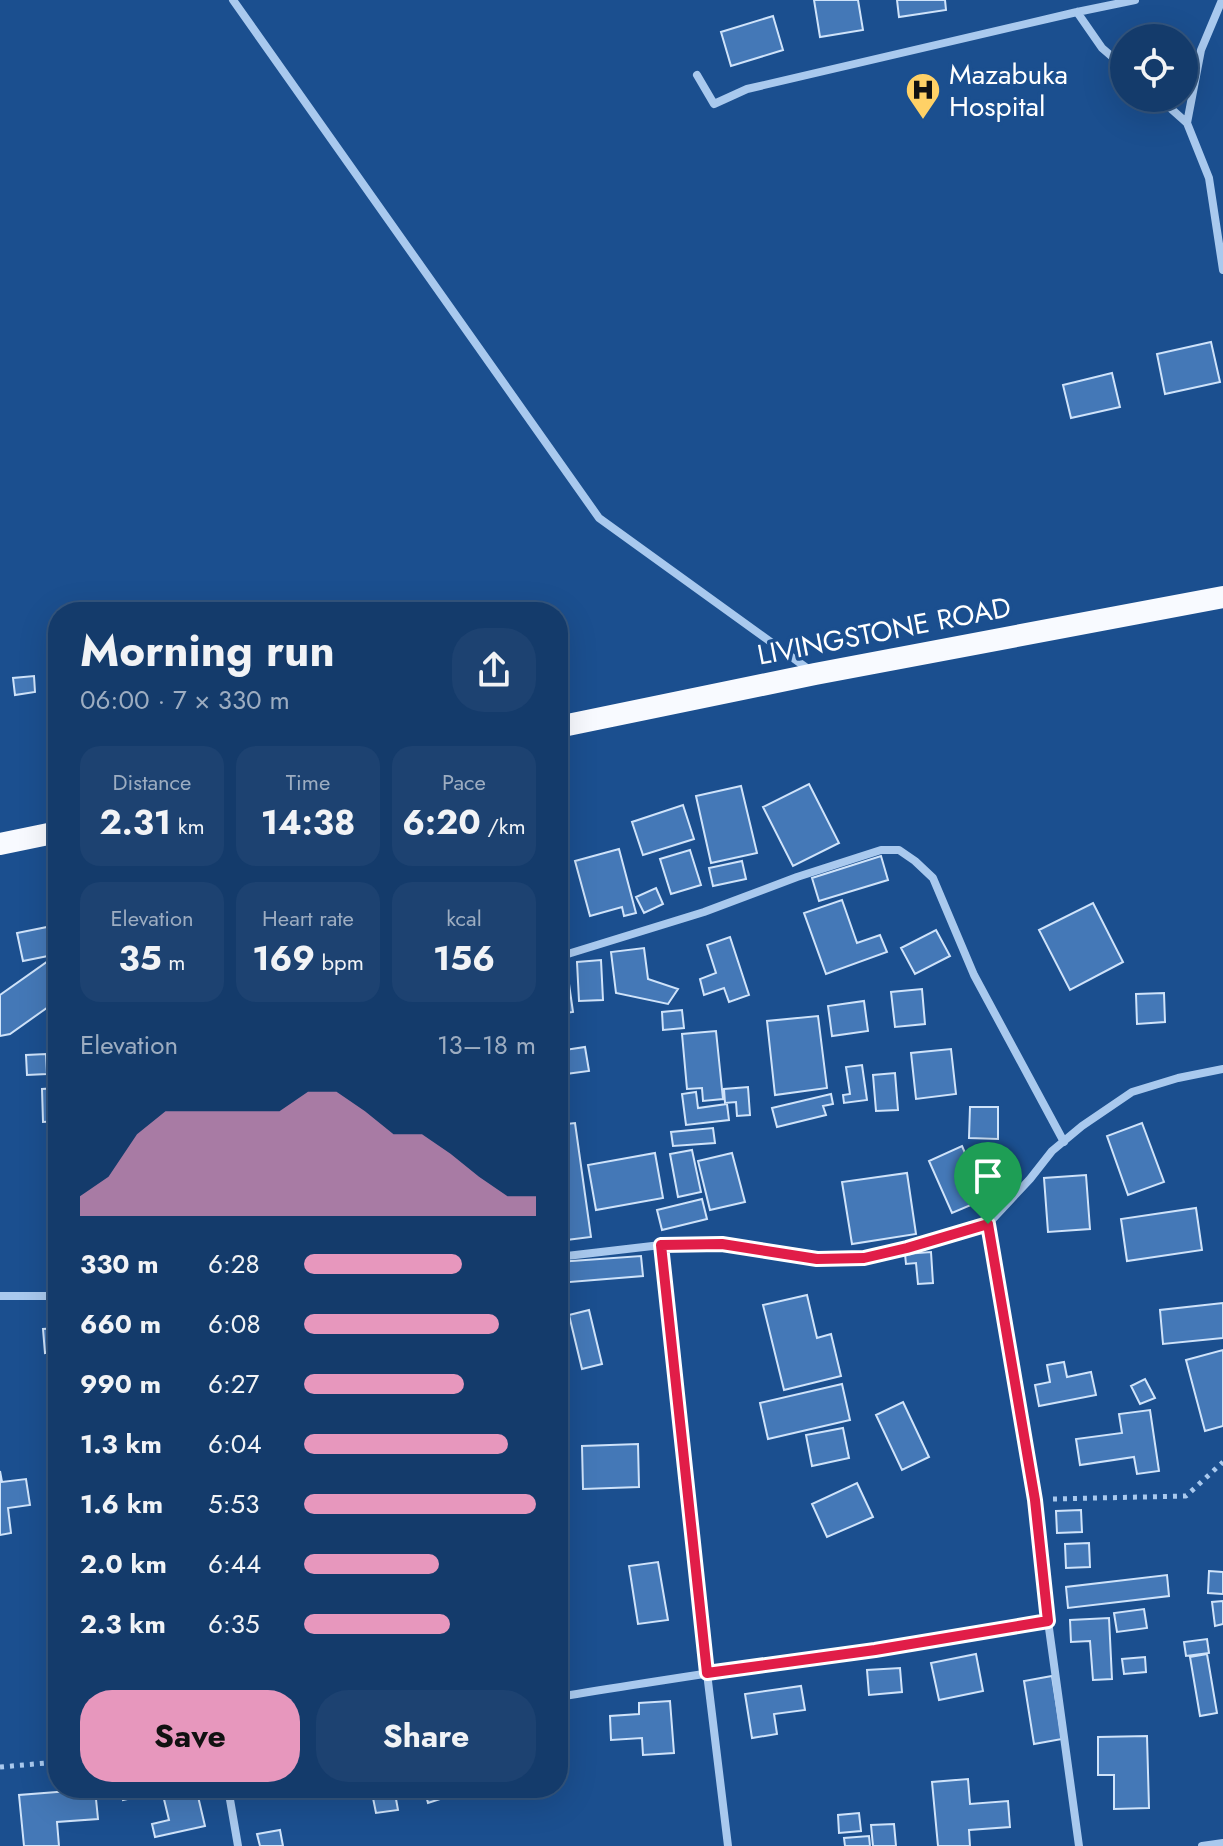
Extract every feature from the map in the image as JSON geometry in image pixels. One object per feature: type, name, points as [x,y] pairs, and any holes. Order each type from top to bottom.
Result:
[{"type":"highway","name":"LIVINGSTONE ROAD","points":[[568,725],[815,674],[1223,597]]},
{"type":"highway","points":[[0,844],[48,834]]},
{"type":"street","points":[[233,0],[599,518],[815,674]]},
{"type":"street","points":[[697,75],[714,104],[747,89],[1135,0]]},
{"type":"street","points":[[1187,123],[1201,50],[1222,0]]},
{"type":"street","points":[[1077,12],[1110,55]]},
{"type":"street","points":[[1175,112],[1187,123],[1209,178],[1223,270]]},
{"type":"street","points":[[568,954],[704,912],[881,850],[899,850],[933,878],[974,975],[1064,1142]]},
{"type":"street","points":[[568,1256],[661,1245],[722,1244],[817,1259],[864,1258],[907,1248],[988,1224],[1052,1151],[1132,1092],[1223,1069]]},
{"type":"street","points":[[988,1224],[1035,1500],[1079,1846]]},
{"type":"street","points":[[661,1245],[728,1846]]},
{"type":"street","points":[[0,1296],[48,1296]]},
{"type":"street","points":[[568,1695],[1048,1621]]},
{"type":"street","points":[[230,1798],[238,1846]]},
{"type":"street","points":[[1202,1846],[1223,1843]]},
{"type":"path","points":[[1035,1500],[1186,1496],[1223,1462]]},
{"type":"path","points":[[0,1767],[48,1763]]},
{"type":"building","points":[[814,0],[858,0],[863,30],[820,37]]},
{"type":"building","points":[[897,0],[945,0],[946,10],[899,17]]},
{"type":"building","points":[[773,16],[783,50],[731,66],[721,32]]},
{"type":"building","points":[[1211,342],[1220,382],[1165,394],[1157,354]]},
{"type":"building","points":[[1112,373],[1120,407],[1071,418],[1063,385]]},
{"type":"building","points":[[34,676],[35,692],[15,695],[13,678]]},
{"type":"building","points":[[809,784],[839,843],[793,866],[763,807]]},
{"type":"building","points":[[741,786],[757,853],[711,863],[696,796]]},
{"type":"building","points":[[683,805],[694,839],[643,855],[632,822]]},
{"type":"building","points":[[619,849],[636,913],[624,916],[622,907],[590,916],[575,861]]},
{"type":"building","points":[[690,850],[701,885],[671,894],[660,859]]},
{"type":"building","points":[[881,856],[888,880],[819,901],[812,878]]},
{"type":"building","points":[[742,861],[746,879],[713,886],[709,868]]},
{"type":"building","points":[[656,888],[663,904],[644,913],[636,897]]},
{"type":"building","points":[[842,900],[857,943],[880,935],[887,952],[826,974],[804,913]]},
{"type":"building","points":[[1093,903],[1123,962],[1070,990],[1039,930]]},
{"type":"building","points":[[47,927],[48,956],[23,961],[17,933]]},
{"type":"building","points":[[936,930],[950,956],[915,974],[901,948]]},
{"type":"building","points":[[730,937],[749,995],[729,1002],[724,988],[704,995],[700,979],[716,973],[707,945]]},
{"type":"building","points":[[644,948],[648,979],[678,989],[668,1004],[616,993],[611,952]]},
{"type":"building","points":[[601,960],[603,1000],[579,1001],[577,962]]},
{"type":"building","points":[[48,961],[48,1007],[10,1034],[0,1036],[0,995]]},
{"type":"building","points":[[568,977],[573,1012],[568,1013]]},
{"type":"building","points":[[922,989],[925,1024],[895,1027],[891,992]]},
{"type":"building","points":[[1164,993],[1165,1022],[1137,1024],[1136,994]]},
{"type":"building","points":[[864,1001],[868,1031],[832,1036],[828,1006]]},
{"type":"building","points":[[682,1010],[684,1028],[663,1030],[662,1012]]},
{"type":"building","points":[[818,1016],[827,1088],[775,1095],[767,1021]]},
{"type":"building","points":[[716,1031],[723,1099],[703,1101],[702,1088],[687,1089],[682,1034]]},
{"type":"building","points":[[585,1047],[589,1071],[568,1074],[568,1050]]},
{"type":"building","points":[[951,1049],[956,1094],[916,1099],[911,1053]]},
{"type":"building","points":[[46,1054],[47,1074],[27,1075],[26,1055]]},
{"type":"building","points":[[862,1065],[867,1100],[844,1103],[843,1095],[850,1094],[846,1067]]},
{"type":"building","points":[[895,1073],[898,1110],[876,1111],[873,1075]]},
{"type":"building","points":[[748,1087],[750,1115],[737,1116],[736,1102],[725,1103],[724,1089]]},
{"type":"building","points":[[42,1089],[48,1089],[48,1122],[43,1122]]},
{"type":"building","points":[[696,1092],[698,1108],[727,1104],[729,1120],[686,1125],[682,1094]]},
{"type":"building","points":[[831,1094],[833,1104],[823,1106],[826,1115],[777,1127],[772,1108]]},
{"type":"building","points":[[970,1107],[998,1107],[998,1139],[969,1138]]},
{"type":"building","points":[[575,1123],[591,1237],[568,1240],[568,1124]]},
{"type":"building","points":[[1142,1123],[1164,1182],[1128,1195],[1107,1136]]},
{"type":"building","points":[[713,1128],[715,1143],[673,1146],[671,1132]]},
{"type":"building","points":[[962,1146],[985,1199],[952,1213],[929,1161]]},
{"type":"building","points":[[692,1150],[701,1192],[678,1197],[670,1154]]},
{"type":"building","points":[[655,1153],[663,1198],[596,1210],[588,1165]]},
{"type":"building","points":[[732,1153],[745,1202],[710,1210],[698,1161]]},
{"type":"building","points":[[907,1173],[916,1234],[852,1244],[842,1182]]},
{"type":"building","points":[[1086,1175],[1090,1229],[1048,1232],[1044,1178]]},
{"type":"building","points":[[702,1199],[707,1219],[662,1230],[657,1210]]},
{"type":"building","points":[[1196,1208],[1202,1250],[1127,1261],[1121,1219]]},
{"type":"building","points":[[931,1252],[933,1283],[918,1284],[916,1263],[906,1264],[905,1254]]},
{"type":"building","points":[[641,1256],[643,1276],[568,1282],[568,1261]]},
{"type":"building","points":[[807,1295],[817,1338],[831,1334],[841,1376],[784,1390],[763,1305]]},
{"type":"building","points":[[1223,1303],[1223,1338],[1163,1344],[1160,1310]]},
{"type":"building","points":[[589,1310],[602,1364],[582,1369],[569,1315]]},
{"type":"building","points":[[43,1329],[48,1329],[48,1353],[45,1353]]},
{"type":"building","points":[[1223,1350],[1223,1426],[1205,1431],[1186,1360]]},
{"type":"building","points":[[1064,1362],[1067,1377],[1091,1372],[1096,1395],[1039,1406],[1035,1385],[1050,1382],[1047,1365]]},
{"type":"building","points":[[1145,1379],[1155,1398],[1140,1404],[1131,1386]]},
{"type":"building","points":[[842,1384],[850,1420],[768,1439],[760,1403]]},
{"type":"building","points":[[903,1402],[929,1457],[902,1470],[876,1415]]},
{"type":"building","points":[[1150,1410],[1159,1471],[1137,1474],[1134,1457],[1080,1465],[1076,1439],[1122,1433],[1119,1414]]},
{"type":"building","points":[[843,1428],[849,1458],[812,1466],[806,1435]]},
{"type":"building","points":[[638,1444],[639,1487],[583,1489],[582,1446]]},
{"type":"building","points":[[0,1471],[2,1482],[26,1479],[30,1505],[8,1508],[11,1533],[0,1535]]},
{"type":"building","points":[[857,1483],[873,1517],[827,1537],[812,1504]]},
{"type":"building","points":[[1081,1510],[1082,1532],[1057,1533],[1056,1511]]},
{"type":"building","points":[[1089,1543],[1090,1567],[1066,1568],[1065,1544]]},
{"type":"building","points":[[658,1562],[668,1620],[638,1624],[629,1566]]},
{"type":"building","points":[[1209,1571],[1223,1572],[1223,1594],[1208,1593]]},
{"type":"building","points":[[1167,1575],[1169,1596],[1068,1608],[1066,1587]]},
{"type":"building","points":[[1223,1601],[1223,1624],[1215,1626],[1212,1602]]},
{"type":"building","points":[[1144,1609],[1147,1628],[1117,1632],[1114,1613]]},
{"type":"building","points":[[1109,1618],[1112,1679],[1093,1680],[1090,1641],[1071,1642],[1070,1620]]},
{"type":"building","points":[[1207,1639],[1209,1653],[1186,1656],[1184,1642]]},
{"type":"building","points":[[976,1654],[983,1691],[939,1700],[931,1663]]},
{"type":"building","points":[[1207,1654],[1217,1713],[1200,1716],[1190,1657]]},
{"type":"building","points":[[1145,1657],[1146,1672],[1124,1674],[1122,1659]]},
{"type":"building","points":[[900,1668],[902,1692],[869,1695],[867,1670]]},
{"type":"building","points":[[1052,1676],[1062,1739],[1034,1744],[1024,1681]]},
{"type":"building","points":[[801,1686],[805,1710],[774,1714],[777,1734],[752,1738],[745,1694]]},
{"type":"building","points":[[670,1701],[674,1753],[643,1755],[642,1738],[611,1740],[610,1716],[639,1714],[639,1703]]},
{"type":"building","points":[[1147,1736],[1149,1808],[1114,1809],[1114,1775],[1098,1775],[1098,1737]]},
{"type":"building","points":[[968,1779],[970,1804],[1008,1801],[1010,1827],[969,1830],[970,1846],[938,1846],[932,1782]]},
{"type":"building","points":[[48,1793],[48,1798],[96,1798],[98,1819],[57,1822],[59,1846],[24,1846],[19,1795]]},
{"type":"building","points":[[164,1798],[198,1798],[205,1826],[155,1837],[152,1824],[169,1820]]},
{"type":"building","points":[[373,1798],[396,1798],[398,1810],[376,1813]]},
{"type":"building","points":[[427,1798],[444,1798],[428,1803]]},
{"type":"building","points":[[859,1813],[861,1831],[839,1833],[838,1815]]},
{"type":"building","points":[[894,1824],[896,1846],[873,1846],[871,1825]]},
{"type":"building","points":[[280,1830],[283,1846],[260,1846],[257,1834]]},
{"type":"building","points":[[869,1836],[870,1846],[845,1846],[844,1838]]},
{"type":"place","name":"Mazabuka Hospital","points":[[923,121]]},
{"type":"route","points":[[988,1224],[1035,1500],[1048,1621],[875,1650],[707,1673],[661,1245],[722,1244],[817,1259],[864,1258],[988,1224]]}]
